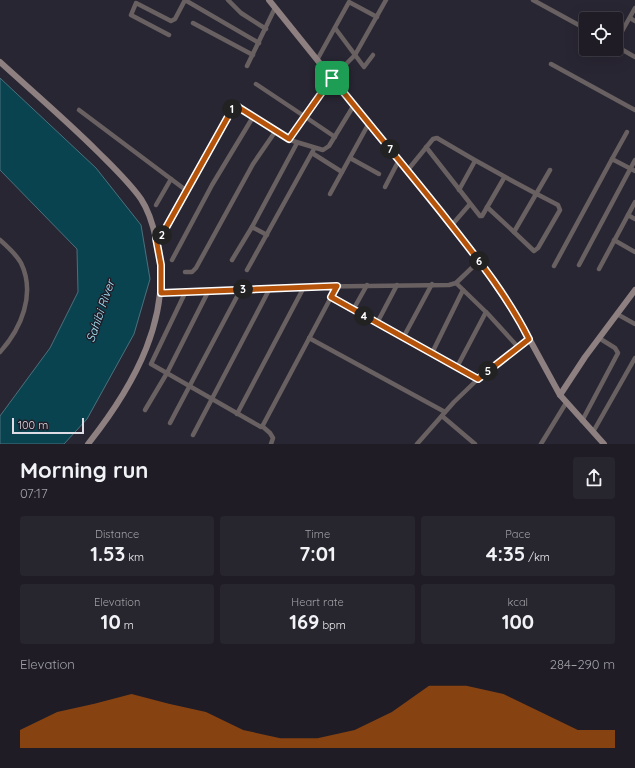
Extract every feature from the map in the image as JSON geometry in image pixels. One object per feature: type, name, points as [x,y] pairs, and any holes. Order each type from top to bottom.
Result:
[{"type":"street","points":[[169,35],[131,14],[135,2],[171,20],[175,19],[185,0],[259,43]]},
{"type":"street","points":[[228,0],[241,13],[266,29]]},
{"type":"street","points":[[268,0],[399,160],[479,261],[503,294],[519,320],[560,395],[604,444]]},
{"type":"street","points":[[289,139],[332,78],[355,55],[386,0]]},
{"type":"street","points":[[533,0],[579,24]]},
{"type":"street","points":[[317,60],[349,2],[377,17]]},
{"type":"street","points":[[247,66],[275,8]]},
{"type":"street","points":[[623,30],[635,8]]},
{"type":"street","points":[[630,18],[635,21]]},
{"type":"street","points":[[193,23],[253,55]]},
{"type":"street","points":[[335,28],[364,67],[373,55]]},
{"type":"street","points":[[623,50],[635,57]]},
{"type":"street","points":[[0,62],[68,122],[132,187],[146,209],[156,238],[161,265],[161,293],[154,328],[140,362],[115,408],[88,444]]},
{"type":"street","points":[[551,64],[635,110]]},
{"type":"street","points":[[256,84],[335,137]]},
{"type":"street","points":[[313,151],[325,150],[335,137],[354,105]]},
{"type":"street","points":[[156,238],[163,233],[234,106],[289,139],[313,151],[342,172]]},
{"type":"street","points":[[79,110],[187,191]]},
{"type":"street","points":[[172,260],[212,185],[253,117]]},
{"type":"street","points":[[330,194],[369,123]]},
{"type":"street","points":[[185,272],[192,272],[196,268],[253,164],[275,131]]},
{"type":"street","points":[[554,266],[627,132]]},
{"type":"street","points":[[407,170],[433,139],[437,138],[504,178],[558,205],[560,208],[538,248],[532,250],[487,207]]},
{"type":"street","points":[[232,260],[252,227],[297,143]]},
{"type":"street","points":[[426,147],[481,216],[504,178]]},
{"type":"street","points":[[247,270],[313,151]]},
{"type":"street","points":[[350,158],[378,174]]},
{"type":"street","points":[[612,159],[633,169]]},
{"type":"street","points":[[385,187],[399,160]]},
{"type":"street","points":[[579,265],[633,169],[635,160]]},
{"type":"street","points":[[459,190],[475,161]]},
{"type":"street","points":[[514,232],[550,170]]},
{"type":"street","points":[[156,205],[171,180]]},
{"type":"street","points":[[599,268],[635,202]]},
{"type":"street","points":[[451,226],[470,204]]},
{"type":"street","points":[[628,215],[635,219]]},
{"type":"street","points":[[252,227],[267,235]]},
{"type":"street","points":[[0,240],[12,251],[20,263],[26,276],[27,294],[19,324],[11,339],[0,352]]},
{"type":"street","points":[[614,240],[635,252]]},
{"type":"street","points":[[161,293],[367,285],[449,285],[456,283],[479,261]]},
{"type":"street","points":[[456,283],[486,312],[518,347]]},
{"type":"street","points":[[403,338],[432,284]]},
{"type":"street","points":[[354,310],[367,285]]},
{"type":"street","points":[[378,323],[397,285]]},
{"type":"street","points":[[262,426],[337,286]]},
{"type":"street","points":[[237,414],[304,287]]},
{"type":"street","points":[[194,435],[270,288]]},
{"type":"street","points":[[170,423],[241,289]]},
{"type":"street","points":[[145,410],[167,373],[209,290]]},
{"type":"street","points":[[432,354],[463,290]]},
{"type":"street","points":[[560,395],[585,357],[635,290]]},
{"type":"street","points":[[186,291],[151,362],[152,365],[237,414],[262,426],[273,438],[271,444]]},
{"type":"street","points":[[331,297],[478,379]]},
{"type":"street","points":[[457,367],[486,312]]},
{"type":"street","points":[[617,314],[635,324]]},
{"type":"street","points":[[309,338],[444,414],[475,444]]},
{"type":"street","points":[[582,421],[618,353],[615,348],[599,338]]},
{"type":"street","points":[[417,444],[478,379],[529,339]]},
{"type":"street","points":[[594,432],[635,358]]},
{"type":"street","points":[[541,444],[566,403]]},
{"type":"water","name":"Sahibi River","points":[[0,78],[96,168],[141,225],[150,279],[134,334],[87,419],[64,444],[0,444],[0,416],[50,348],[78,292],[77,249],[0,170]]},
{"type":"route","points":[[332,78],[479,261],[503,294],[529,339],[478,379],[331,297],[337,286],[161,293],[161,265],[156,238],[163,233],[234,106],[235,105],[289,139],[332,78]]}]
